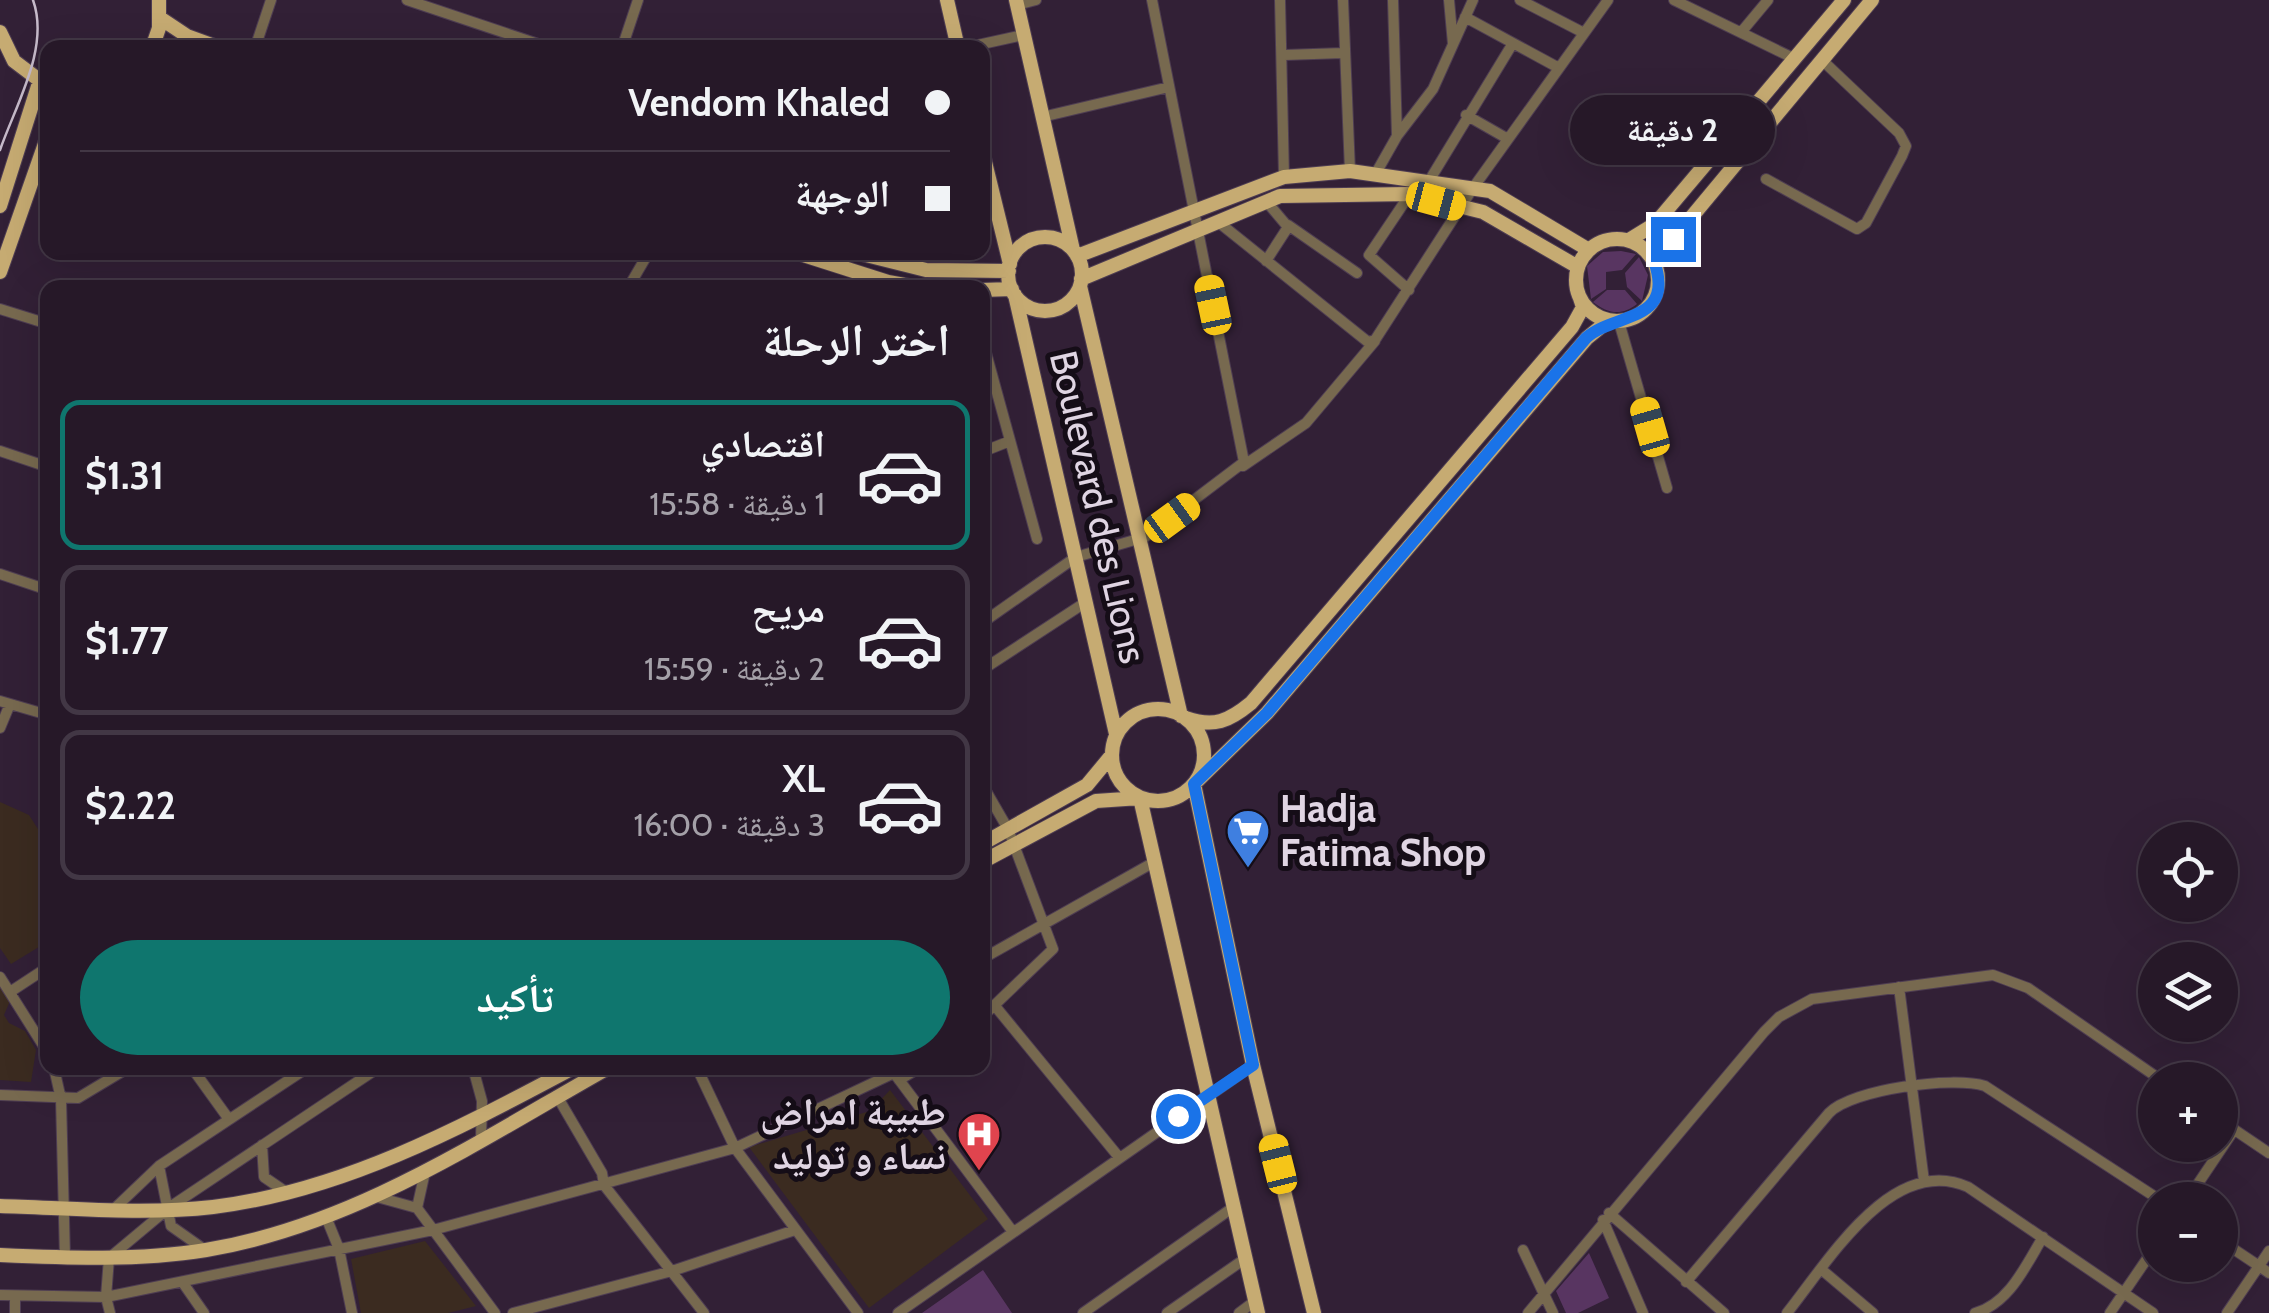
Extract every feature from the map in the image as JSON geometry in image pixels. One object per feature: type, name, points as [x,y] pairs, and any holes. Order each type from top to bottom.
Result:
[{"type":"main road","points":[[154,40],[160,18],[159,0]]},
{"type":"main road","points":[[947,0],[959,40]]},
{"type":"main road","points":[[990,840],[1088,785],[1111,756],[1116,734],[1140,712],[1163,709],[1204,724],[1224,722],[1251,703],[1572,327],[1583,307],[1578,267],[1589,250],[1608,239],[1629,240],[1655,224],[1844,0]]},
{"type":"main road","points":[[990,858],[1096,801],[1169,800],[1194,784],[1267,713],[1586,338],[1613,321],[1642,314],[1656,296],[1654,261],[1872,0]]},
{"type":"main road","points":[[1016,2],[1081,283]]},
{"type":"main road","points":[[160,18],[198,40]]},
{"type":"main road","points":[[0,32],[14,61],[40,83]]},
{"type":"main road","points":[[0,206],[40,93]]},
{"type":"main road","points":[[0,272],[40,158]]},
{"type":"main road","points":[[1075,253],[1284,177],[1350,171],[1490,191],[1589,250]]},
{"type":"main road","points":[[990,185],[1013,292],[1030,308],[1050,311],[1069,303],[1081,283],[1197,229],[1280,196],[1410,194],[1483,212],[1578,267]]},
{"type":"main road","points":[[1009,268],[1016,252],[1034,240],[1055,239],[1075,253]]},
{"type":"main road","points":[[1629,240],[1654,261]]},
{"type":"main road","points":[[820,260],[884,280]]},
{"type":"main road","points":[[896,260],[947,272],[1009,268]]},
{"type":"main road","name":"Boulevard des Lions","points":[[1081,283],[1138,541],[1184,717]]},
{"type":"main road","points":[[990,291],[1013,292]]},
{"type":"main road","name":"Boulevard des Lions","points":[[1013,292],[1116,734]]},
{"type":"main road","points":[[1580,298],[1586,308],[1613,321]]},
{"type":"main road","points":[[1184,717],[1203,744],[1203,765],[1194,784],[1253,1065],[1314,1313]]},
{"type":"main road","points":[[1111,756],[1119,782],[1140,798],[1256,1307]]},
{"type":"main road","points":[[0,1206],[212,1207],[400,1156],[560,1075]]},
{"type":"main road","points":[[0,1255],[109,1258],[206,1250],[326,1218],[425,1172],[595,1075]]},
{"type":"street","points":[[258,40],[271,0]]},
{"type":"street","points":[[406,0],[526,40]]},
{"type":"street","points":[[1016,2],[1036,0]]},
{"type":"street","points":[[1152,0],[1244,457],[1242,467]]},
{"type":"street","points":[[1280,0],[1284,177]]},
{"type":"street","points":[[1343,0],[1350,171]]},
{"type":"street","points":[[1393,0],[1396,136]]},
{"type":"street","points":[[1450,0],[1453,47]]},
{"type":"street","points":[[1376,174],[1396,136],[1433,89],[1473,0]]},
{"type":"street","points":[[1520,0],[1584,33]]},
{"type":"street","points":[[990,617],[1076,558],[1138,541],[1306,422],[1375,340],[1473,188],[1608,0]]},
{"type":"street","points":[[1674,0],[1743,30],[1793,58]]},
{"type":"street","points":[[1701,12],[1711,0]]},
{"type":"street","points":[[1743,30],[1768,0]]},
{"type":"street","points":[[624,40],[635,1]]},
{"type":"street","points":[[1466,17],[1559,68]]},
{"type":"street","points":[[990,42],[1024,35]]},
{"type":"street","points":[[1429,182],[1512,43]]},
{"type":"street","points":[[1284,56],[1343,54]]},
{"type":"street","points":[[1766,179],[1857,229],[1866,223],[1902,156],[1906,146],[1900,132],[1823,62]]},
{"type":"street","points":[[1042,117],[1168,87]]},
{"type":"street","points":[[1466,115],[1508,139]]},
{"type":"street","points":[[1409,290],[1370,255],[1410,194]]},
{"type":"street","points":[[1266,201],[1288,225],[1357,273]]},
{"type":"street","points":[[1216,221],[1368,342],[1375,340]]},
{"type":"street","points":[[1266,260],[1288,225]]},
{"type":"street","points":[[0,309],[40,322]]},
{"type":"street","points":[[1613,321],[1667,488]]},
{"type":"street","points":[[990,367],[1037,540]]},
{"type":"street","points":[[990,449],[1010,441]]},
{"type":"street","points":[[0,450],[40,464]]},
{"type":"street","points":[[0,574],[40,587]]},
{"type":"street","points":[[990,666],[1086,602]]},
{"type":"street","points":[[0,728],[5,703],[40,713]]},
{"type":"street","points":[[990,798],[1008,830],[1053,949],[990,1010]]},
{"type":"street","points":[[990,955],[1156,862]]},
{"type":"street","points":[[10,992],[40,972]]},
{"type":"street","points":[[1528,1313],[1545,1298],[1606,1217],[1779,1016],[1812,998],[1976,975],[2010,979],[2138,1064]]},
{"type":"street","points":[[0,977],[40,1040]]},
{"type":"street","points":[[1899,988],[1924,1181]]},
{"type":"street","points":[[994,1006],[1118,1156]]},
{"type":"street","points":[[898,1313],[1253,1065]]},
{"type":"street","points":[[56,1075],[61,1099],[64,1258]]},
{"type":"street","points":[[0,1095],[61,1099],[85,1096],[117,1075]]},
{"type":"street","points":[[197,1075],[228,1118]]},
{"type":"street","points":[[115,1208],[159,1166],[296,1075]]},
{"type":"street","points":[[110,1313],[106,1297],[109,1258],[170,1207],[367,1075]]},
{"type":"street","points":[[474,1075],[482,1116],[481,1139]]},
{"type":"street","points":[[700,1075],[734,1148],[858,1313]]},
{"type":"street","points":[[0,1296],[106,1297],[432,1230],[734,1148],[892,1075]]},
{"type":"street","points":[[895,1075],[1013,1232]]},
{"type":"street","points":[[1686,1282],[1836,1106],[1859,1095],[1962,1081],[1985,1086],[2138,1186]]},
{"type":"street","points":[[557,1096],[602,1173],[604,1185],[704,1313]]},
{"type":"street","points":[[2238,1133],[2269,1154]]},
{"type":"street","points":[[262,1144],[264,1176],[284,1190]]},
{"type":"street","points":[[159,1166],[174,1232],[206,1250]]},
{"type":"street","points":[[417,1208],[425,1172]]},
{"type":"street","points":[[1786,1313],[1888,1196],[1924,1181],[1945,1180],[1968,1187],[2152,1313]]},
{"type":"street","points":[[378,1196],[417,1208],[495,1313]]},
{"type":"street","points":[[1083,1313],[1097,1308],[1235,1206]]},
{"type":"street","points":[[1606,1217],[1724,1313]]},
{"type":"street","points":[[1606,1217],[1642,1313]]},
{"type":"street","points":[[326,1218],[339,1249],[352,1313]]},
{"type":"street","points":[[512,1313],[672,1272],[795,1230]]},
{"type":"street","points":[[1975,1313],[1991,1307],[2008,1292],[2044,1237]]},
{"type":"street","points":[[1524,1250],[1553,1313]]},
{"type":"street","points":[[2227,1313],[2264,1269],[2269,1251]]},
{"type":"street","points":[[2238,1252],[2264,1269]]},
{"type":"street","points":[[1167,1313],[1246,1258]]},
{"type":"street","points":[[1822,1270],[1873,1313]]},
{"type":"street","points":[[2110,1313],[2138,1272]]},
{"type":"street","points":[[183,1283],[204,1313]]},
{"type":"street","points":[[15,1297],[15,1313]]},
{"type":"street","points":[[1238,1313],[1256,1307]]},
{"type":"shaded area","points":[[1603,252],[1636,254],[1622,270],[1606,272],[1606,289],[1591,299],[1587,266]]},
{"type":"shaded area","points":[[1639,257],[1648,275],[1642,301],[1627,287],[1625,273]]},
{"type":"shaded area","points":[[1607,290],[1625,290],[1637,304],[1620,312],[1604,309],[1593,302]]},
{"type":"shaded area","points":[[0,802],[29,815],[40,832],[40,946],[11,964],[0,948]]},
{"type":"shaded area","points":[[0,987],[10,1001],[4,1015],[9,1023],[25,1031],[36,1050],[31,1082],[0,1080]]},
{"type":"shaded area","points":[[890,1090],[988,1219],[869,1308],[749,1147],[870,1111]]},
{"type":"shaded area","points":[[425,1241],[476,1306],[448,1313],[361,1313],[351,1259]]},
{"type":"shaded area","points":[[1589,1253],[1609,1298],[1578,1313],[1566,1313],[1556,1291]]},
{"type":"shaded area","points":[[983,1270],[1012,1313],[922,1313]]},
{"type":"tram line","points":[[0,150],[34,56],[37,18],[33,0]]},
{"type":"place","name":"Hadja Fatima Shop","points":[[1248,869]]},
{"type":"place","name":"طبيبة امراض نساء و توليد","points":[[979,1172]]},
{"type":"route","points":[[1178,1116],[1253,1065],[1194,784],[1267,713],[1586,338],[1608,320],[1631,320],[1650,306],[1659,284],[1654,261],[1673,239]]}]
